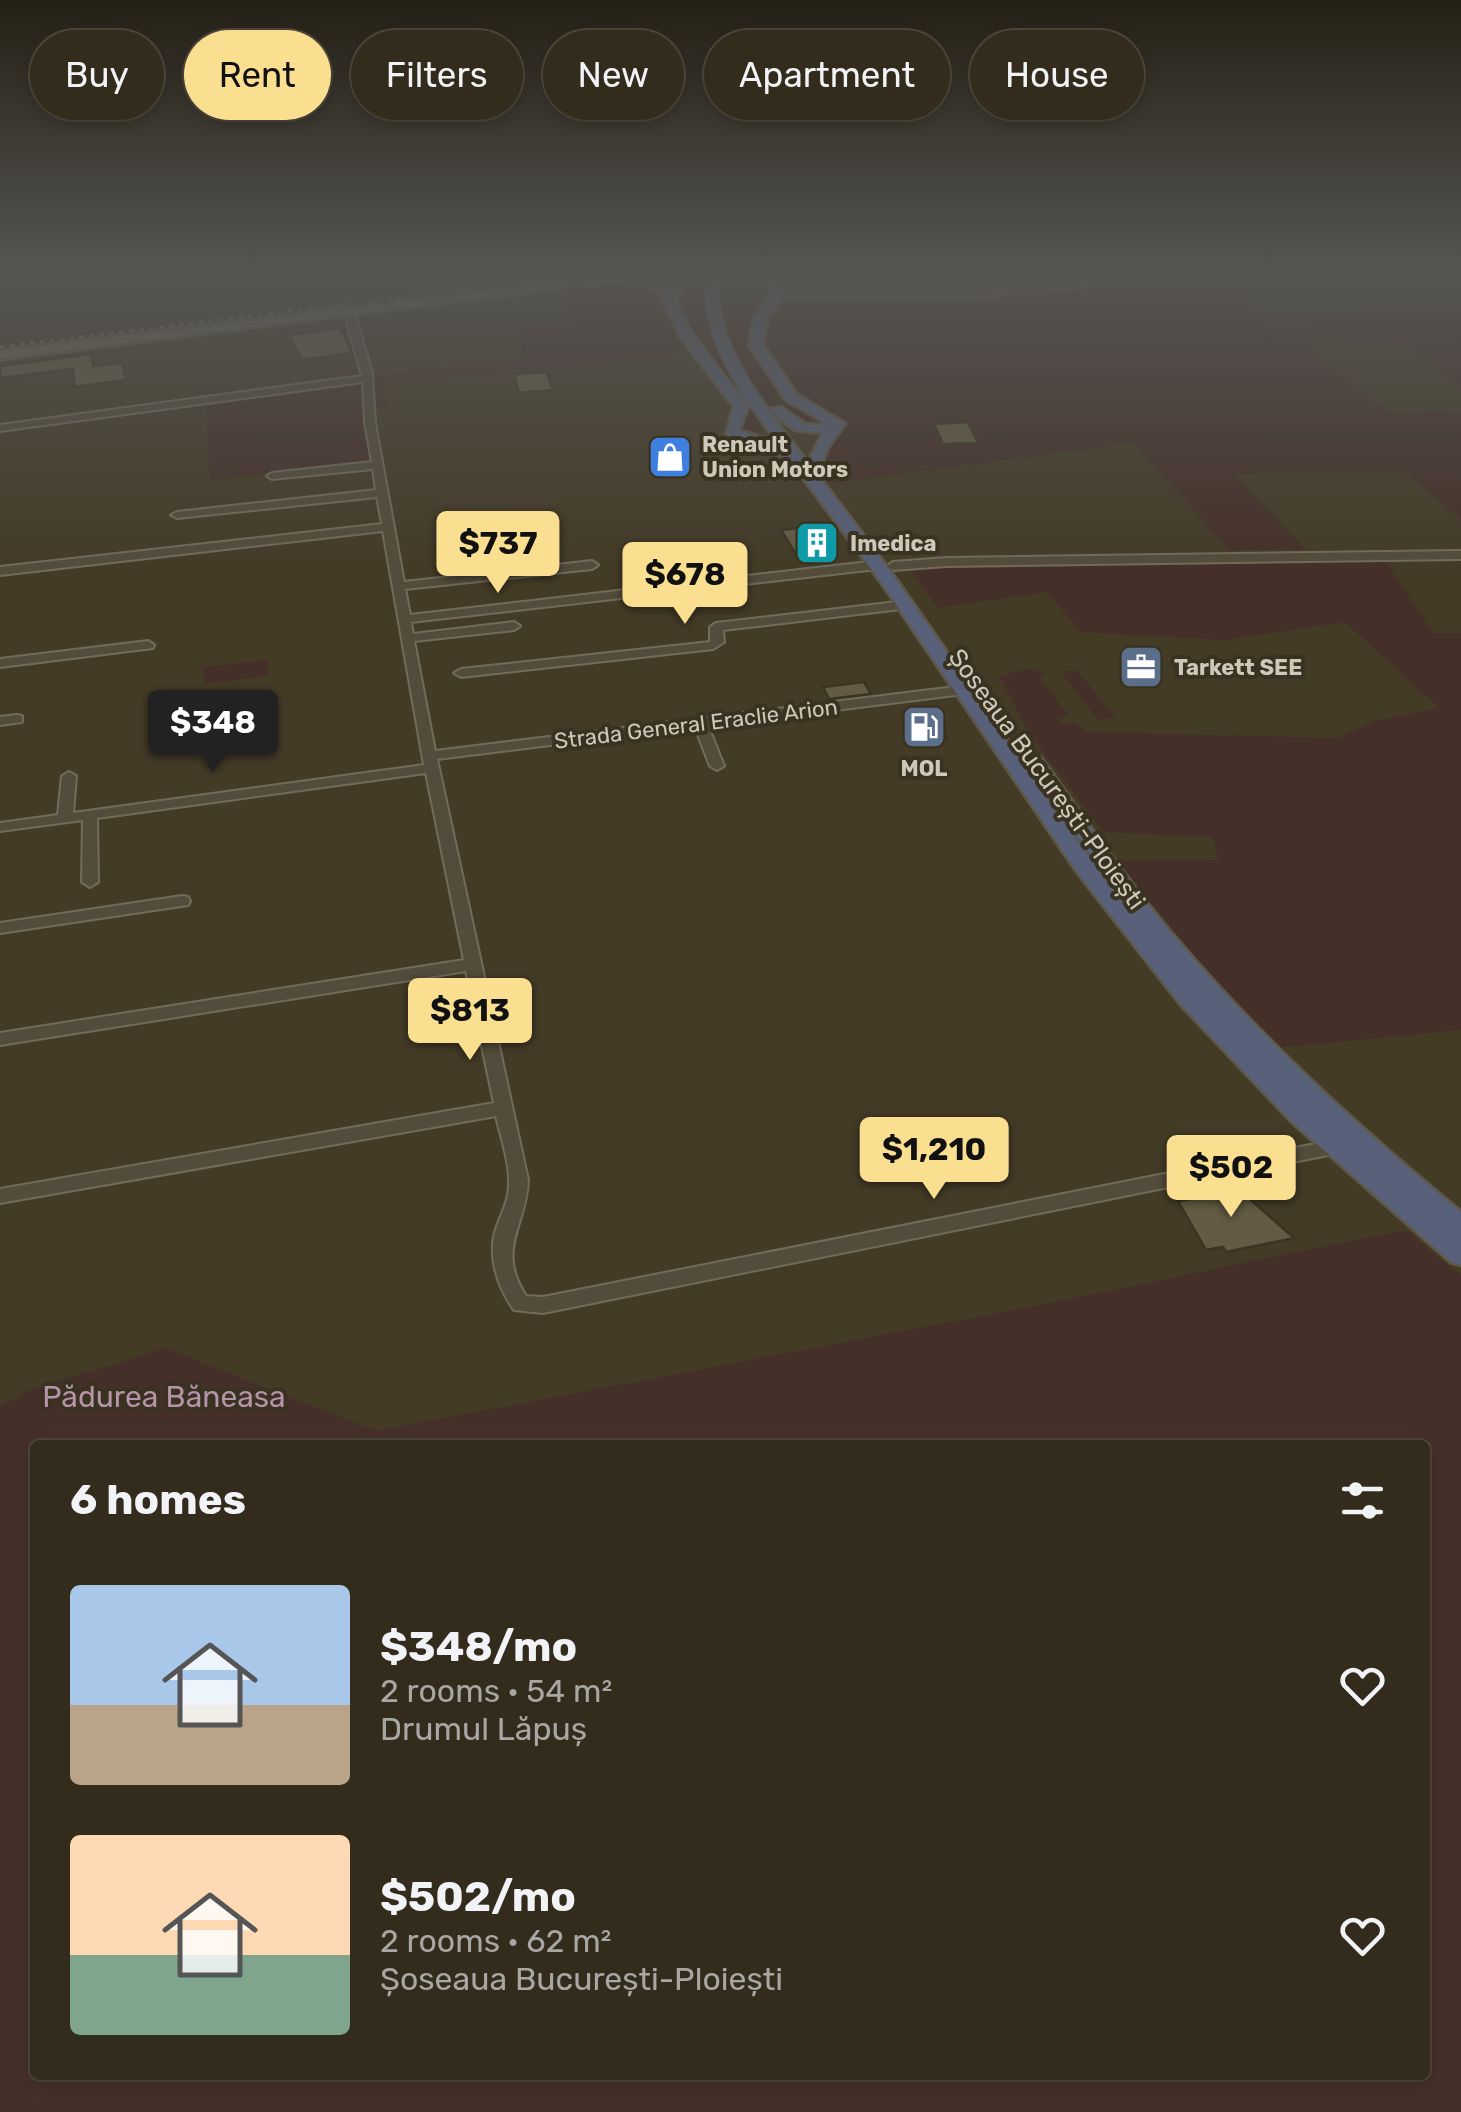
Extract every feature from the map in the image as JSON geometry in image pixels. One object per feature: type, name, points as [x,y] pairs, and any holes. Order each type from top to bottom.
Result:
[{"type":"highway","points":[[712,369],[740,407],[731,431]]},
{"type":"highway","name":"Șoseaua București-Ploiești","points":[[734,369],[809,462],[1178,956],[1264,1049],[1353,1135],[1461,1228]]},
{"type":"highway","name":"Șoseaua București-Ploiești","points":[[746,369],[766,406]]},
{"type":"highway","points":[[731,431],[737,436],[774,444],[809,462],[838,427],[831,418],[791,398],[770,369]]},
{"type":"highway","points":[[731,431],[746,435],[761,432],[766,406],[804,430],[828,428],[831,418]]},
{"type":"highway","name":"Șoseaua București-Ploiești","points":[[885,566],[904,606],[1156,960],[1222,1034],[1336,1147],[1461,1254]]},
{"type":"street","points":[[365,369],[387,526],[430,762],[519,1180],[519,1204],[502,1239],[513,1296],[521,1304],[542,1304],[1336,1147]]},
{"type":"street","points":[[0,428],[367,378]]},
{"type":"street","points":[[272,476],[378,465]]},
{"type":"street","points":[[176,515],[382,493]]},
{"type":"street","points":[[0,571],[387,526]]},
{"type":"street","points":[[405,620],[946,562],[1461,555]]},
{"type":"street","points":[[399,586],[592,565]]},
{"type":"street","points":[[461,673],[709,646],[718,642],[716,627],[904,606]]},
{"type":"street","points":[[408,638],[514,626]]},
{"type":"street","points":[[0,663],[148,645]]},
{"type":"street","name":"Strada General Eraclie Arion","points":[[0,827],[700,723],[963,690]]},
{"type":"street","points":[[0,721],[17,719]]},
{"type":"street","points":[[700,723],[717,766]]},
{"type":"street","points":[[65,818],[68,776]]},
{"type":"street","points":[[90,814],[90,882]]},
{"type":"street","points":[[0,928],[182,901]]},
{"type":"street","points":[[0,1040],[474,964]]},
{"type":"street","points":[[0,1196],[504,1108]]},
{"type":"green space","points":[[431,369],[542,369],[384,383],[387,408],[369,409],[377,462],[210,480],[206,394]]},
{"type":"green space","points":[[711,369],[740,369],[762,412],[761,432],[737,434],[741,414]]},
{"type":"green space","points":[[746,369],[1334,369],[1390,414],[1461,411],[1461,520],[1406,472],[1234,474],[1305,549],[1230,550],[1133,443],[832,483],[816,462],[837,430],[815,431],[795,423],[764,397]]},
{"type":"green space","points":[[1438,369],[1461,369],[1461,390]]},
{"type":"green space","points":[[1383,558],[1433,633],[1461,633],[1461,1030],[1264,1049],[1105,861],[1219,860],[1212,837],[1103,832],[1028,731],[999,676],[1027,669],[1045,673],[1039,677],[1069,716],[1058,719],[1062,724],[1076,722],[1085,732],[1338,738],[1376,720],[1439,708],[1345,622],[1224,640],[1081,632],[1047,592],[938,608],[909,568]]},
{"type":"green space","points":[[267,660],[268,676],[204,684],[204,667]]},
{"type":"green space","points":[[1077,670],[1115,717],[1098,720],[1061,672]]},
{"type":"green space","name":"Pădurea Băneasa","points":[[1406,1230],[1461,1276],[1461,2112],[0,2112],[0,1407],[27,1391],[166,1348],[376,1431],[1019,1309]]},
{"type":"building","points":[[0,369],[123,369],[126,380],[75,387],[73,369],[0,378]]},
{"type":"building","points":[[547,372],[553,390],[519,393],[514,374]]},
{"type":"building","points":[[968,422],[978,443],[943,444],[934,424]]},
{"type":"building","name":"Imedica","points":[[807,527],[823,553],[797,556],[781,530]]},
{"type":"building","points":[[864,682],[871,694],[829,699],[823,687]]},
{"type":"building","name":"MOL","points":[[929,710],[947,739],[920,743],[902,714]]},
{"type":"building","points":[[1234,1185],[1294,1238],[1226,1252],[1223,1247],[1206,1250],[1178,1201],[1195,1198],[1192,1193]]},
{"type":"place","name":"Renault Union Motors","points":[[670,457]]},
{"type":"place","name":"Imedica","points":[[817,543]]},
{"type":"place","name":"Tarkett SEE","points":[[1141,667]]},
{"type":"place","name":"MOL","points":[[924,727]]}]
